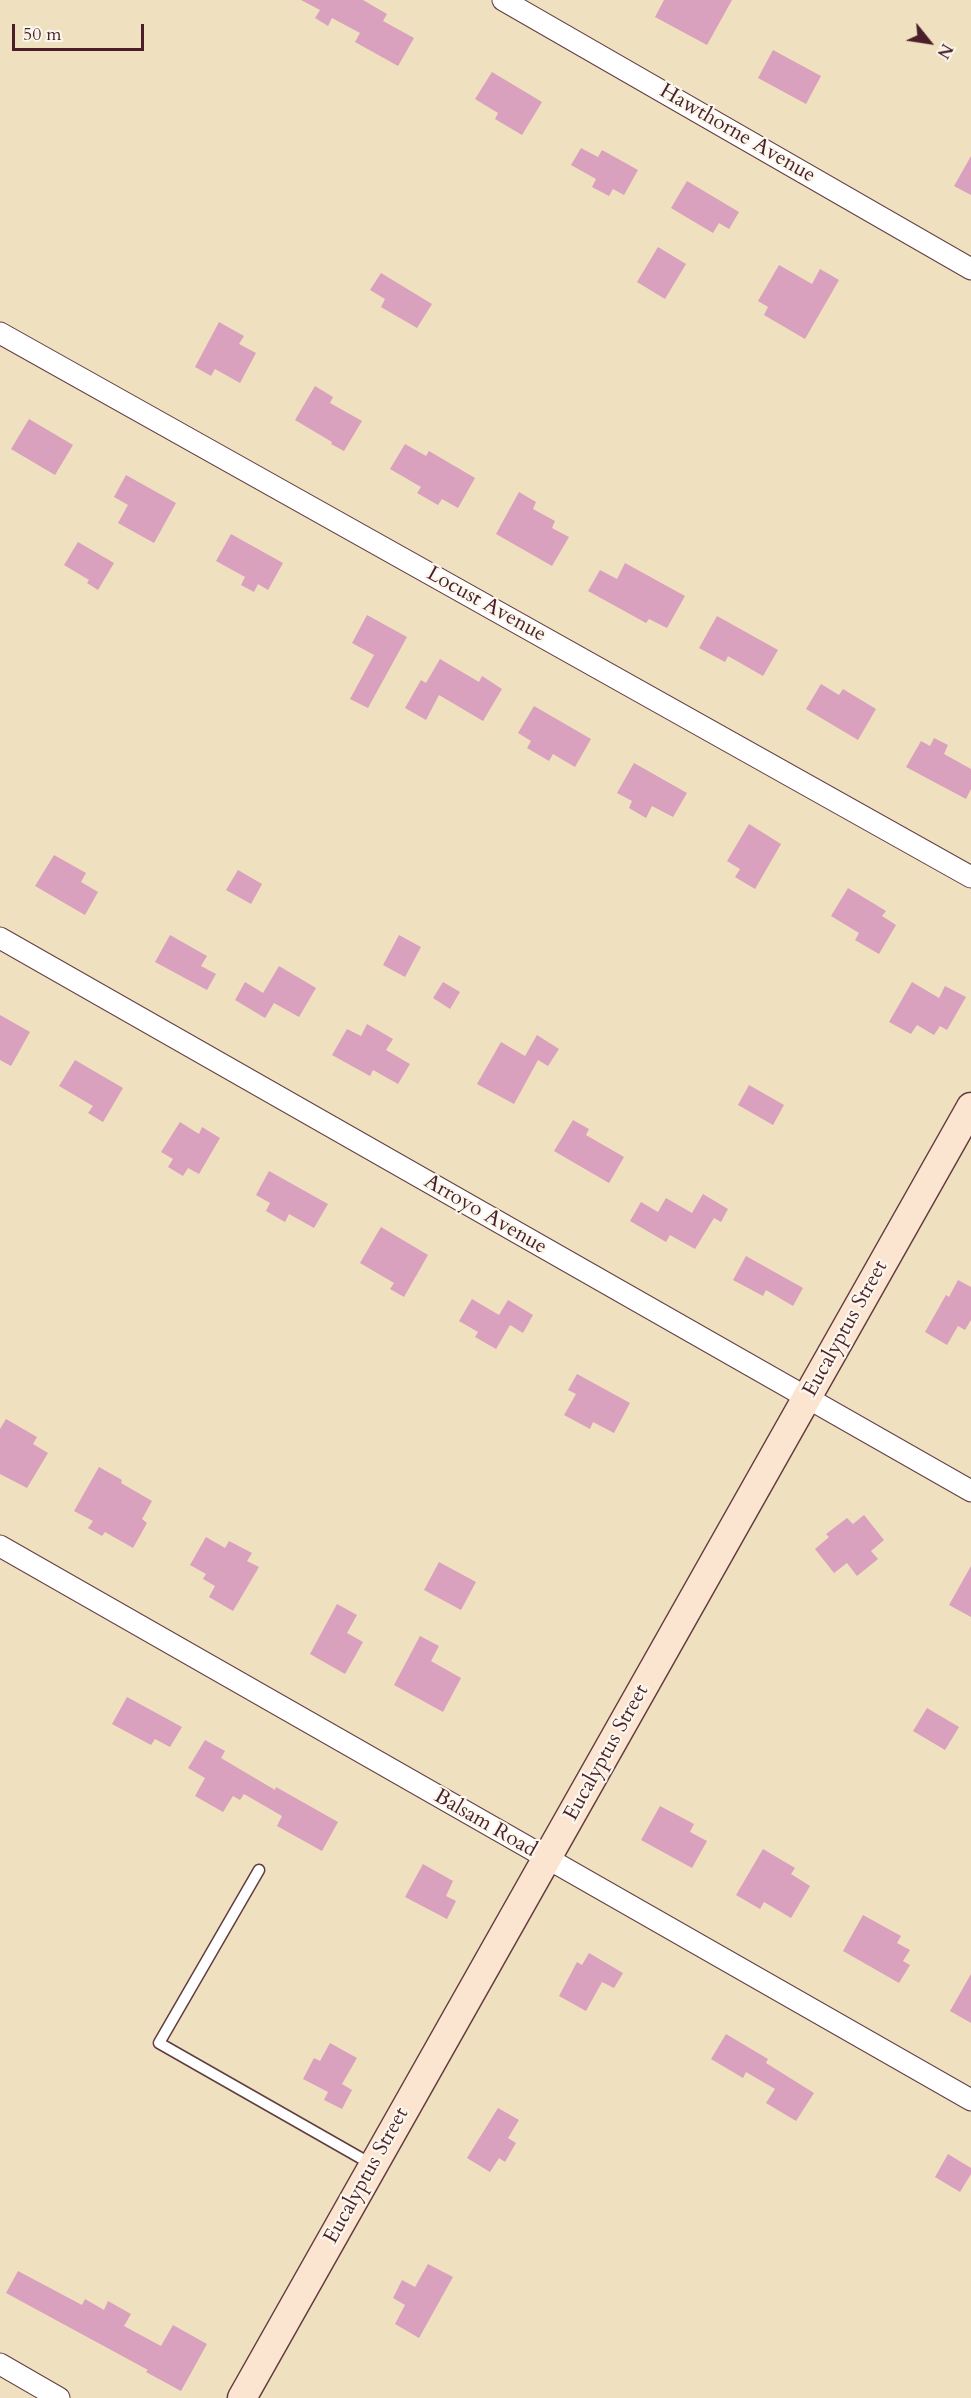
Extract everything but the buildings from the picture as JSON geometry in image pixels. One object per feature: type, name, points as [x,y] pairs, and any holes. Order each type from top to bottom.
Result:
[{"type":"main road","name":"Eucalyptus Street","points":[[242,2398],[971,1107]]},
{"type":"street","name":"Hawthorne Avenue","points":[[506,1],[971,269]]},
{"type":"street","name":"Locust Avenue","points":[[0,333],[971,877]]},
{"type":"street","name":"Arroyo Avenue","points":[[0,938],[971,1491]]},
{"type":"street","name":"Balsam Road","points":[[0,1546],[971,2100]]},
{"type":"street","points":[[0,2364],[59,2398]]},
{"type":"lane","points":[[259,1870],[159,2043],[374,2165]]}]
